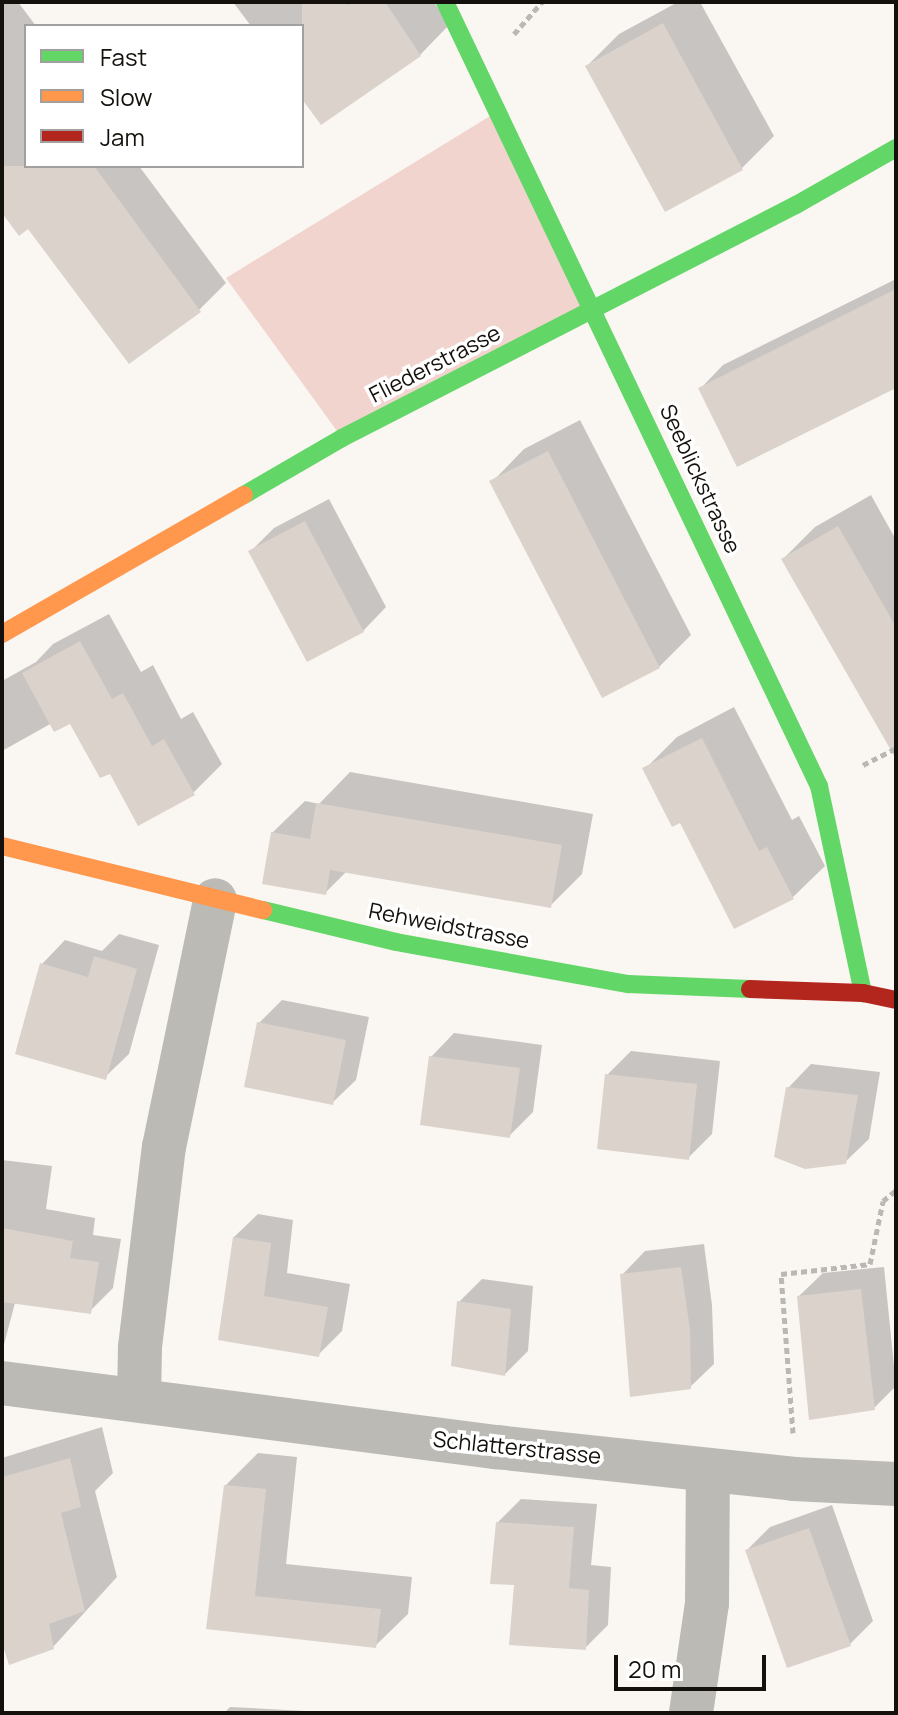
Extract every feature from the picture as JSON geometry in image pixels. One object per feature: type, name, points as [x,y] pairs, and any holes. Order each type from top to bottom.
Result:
[{"type":"street","name":"Seeblickstrasse","points":[[445,2],[819,786],[863,993]]},
{"type":"street","name":"Fliederstrasse","points":[[2,634],[342,438],[796,205],[896,148]]},
{"type":"street","name":"Rehweidstrasse","points":[[2,846],[396,942],[628,984],[863,993],[896,1000]]},
{"type":"street","points":[[139,1399],[140,1347],[164,1147],[215,900]]},
{"type":"street","name":"Schlatterstrasse","points":[[2,1383],[430,1439],[863,1485],[896,1484]]},
{"type":"street","points":[[691,1713],[707,1603],[708,1470]]},
{"type":"path","points":[[510,40],[542,2]]},
{"type":"path","points":[[793,1435],[781,1274],[870,1264],[883,1201],[896,1190]]},
{"type":"shaded area","points":[[495,113],[591,311],[342,438],[226,278]]},
{"type":"building","points":[[302,2],[385,2],[421,56],[321,125],[304,102]]},
{"type":"building","points":[[663,23],[743,170],[665,212],[585,66]]},
{"type":"building","points":[[2,166],[95,168],[201,312],[129,364],[28,229],[19,236],[2,213]]},
{"type":"building","points":[[896,289],[896,388],[737,467],[698,388]]},
{"type":"building","points":[[548,451],[660,668],[602,698],[489,481]]},
{"type":"building","points":[[305,521],[364,632],[307,662],[248,551]]},
{"type":"building","points":[[838,526],[896,627],[896,759],[781,559]]},
{"type":"building","points":[[80,641],[112,699],[123,693],[152,746],[164,739],[195,795],[138,826],[110,774],[100,778],[70,724],[54,732],[22,673]]},
{"type":"building","points":[[702,738],[759,851],[767,847],[794,899],[734,929],[680,823],[672,827],[642,768]]},
{"type":"building","points":[[316,803],[562,845],[551,908],[330,870],[326,895],[262,884],[271,832],[310,839]]},
{"type":"building","points":[[94,956],[137,969],[106,1080],[15,1054],[40,963],[88,977]]},
{"type":"building","points":[[257,1022],[346,1040],[333,1105],[244,1087]]},
{"type":"building","points":[[429,1056],[520,1068],[510,1138],[420,1125]]},
{"type":"building","points":[[605,1074],[697,1084],[689,1160],[597,1149]]},
{"type":"building","points":[[786,1087],[858,1095],[846,1164],[805,1169],[774,1157]]},
{"type":"building","points":[[2,1228],[73,1241],[70,1258],[99,1262],[91,1314],[2,1302]]},
{"type":"building","points":[[233,1237],[271,1243],[264,1296],[328,1307],[319,1357],[218,1340]]},
{"type":"building","points":[[681,1267],[690,1330],[691,1389],[630,1397],[620,1274]]},
{"type":"building","points":[[861,1289],[875,1410],[809,1420],[797,1296]]},
{"type":"building","points":[[457,1301],[511,1309],[505,1376],[451,1366]]},
{"type":"building","points":[[70,1458],[81,1507],[61,1513],[85,1611],[49,1624],[54,1649],[9,1665],[2,1643],[2,1477]]},
{"type":"building","points":[[224,1485],[266,1489],[255,1596],[381,1609],[376,1648],[206,1629]]},
{"type":"building","points":[[496,1522],[574,1527],[569,1588],[589,1590],[586,1650],[509,1645],[514,1585],[490,1584]]},
{"type":"building","points":[[809,1528],[851,1646],[787,1668],[745,1550]]},
{"type":"traffic: fast","points":[[445,2],[819,786],[863,993]]},
{"type":"traffic: fast","points":[[244,495],[342,438],[796,205],[896,148]]},
{"type":"traffic: fast","points":[[263,910],[396,942],[628,984],[750,989]]},
{"type":"traffic: slow","points":[[2,634],[244,495]]},
{"type":"traffic: slow","points":[[2,846],[263,910]]},
{"type":"traffic: jam","points":[[750,989],[863,993],[896,1000]]}]
